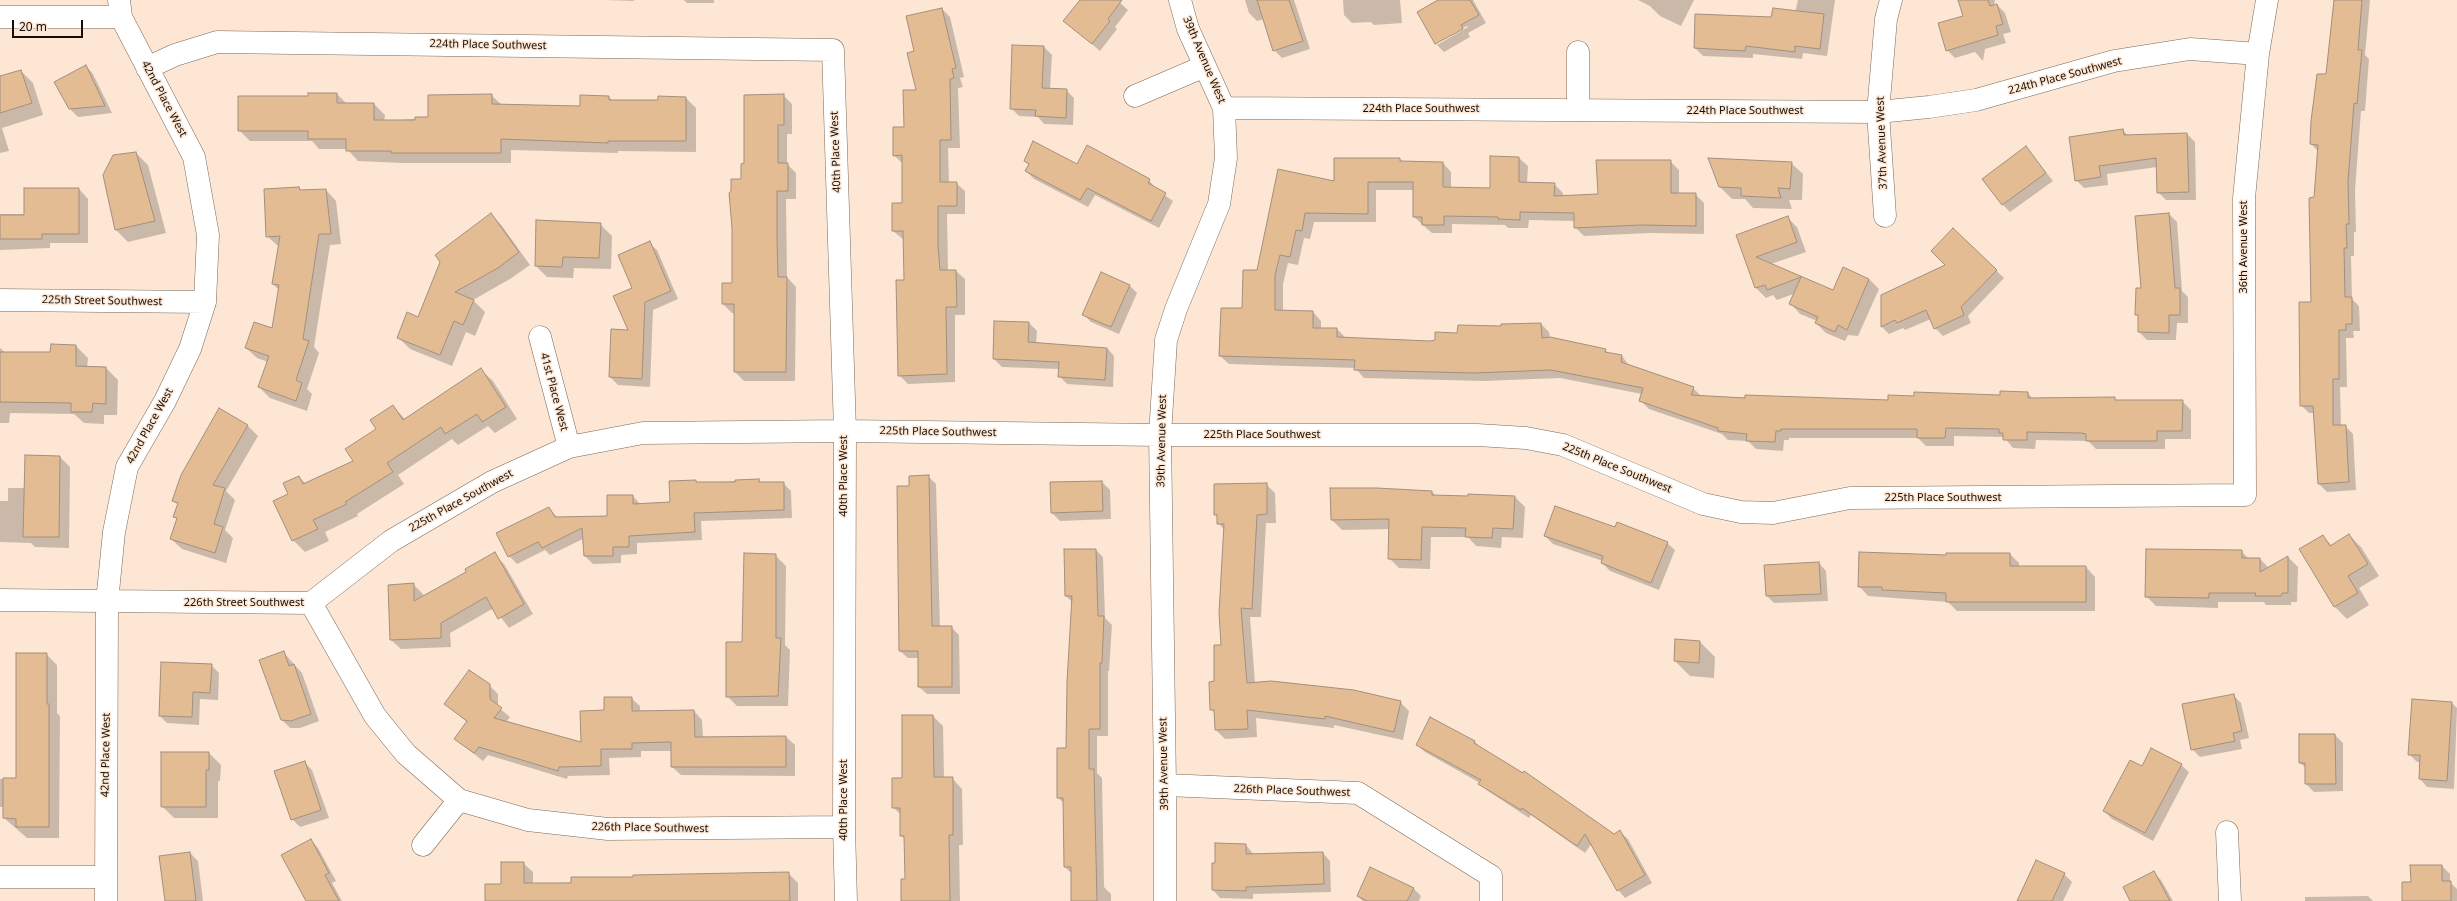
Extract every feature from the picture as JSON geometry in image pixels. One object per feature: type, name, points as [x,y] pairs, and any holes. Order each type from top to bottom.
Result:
[{"type":"street","name":"39th Avenue West","points":[[1165,901],[1165,785],[1160,435],[1166,340],[1176,309],[1219,204],[1226,158],[1224,108],[1188,29],[1180,0]]},
{"type":"street","name":"37th Avenue West","points":[[1885,216],[1878,112],[1886,19],[1891,0]]},
{"type":"street","name":"36th Avenue West","points":[[2245,495],[2244,198],[2258,54],[2267,0]]},
{"type":"street","points":[[0,17],[120,9]]},
{"type":"street","name":"42nd Place West","points":[[106,901],[107,602],[114,532],[127,467],[165,400],[190,349],[205,302],[208,235],[194,157],[147,68],[120,9]]},
{"type":"street","name":"224th Place Southwest","points":[[147,68],[175,55],[217,42],[833,50]]},
{"type":"street","name":"224th Place Southwest","points":[[1224,108],[1878,112],[1929,107],[1976,100],[2114,61],[2190,49],[2258,54]]},
{"type":"street","name":"40th Place West","points":[[833,50],[845,431],[844,827],[846,901]]},
{"type":"street","points":[[1578,52],[1578,110]]},
{"type":"street","points":[[1135,96],[1205,66]]},
{"type":"street","name":"225th Street Southwest","points":[[0,300],[205,302]]},
{"type":"street","name":"41st Place West","points":[[540,337],[569,447]]},
{"type":"street","name":"225th Place Southwest","points":[[311,603],[391,541],[432,515],[492,482],[569,447],[642,433],[845,431],[1160,435],[1477,435],[1526,438],[1563,445],[1703,504],[1741,512],[1773,512],[1850,498],[2245,495]]},
{"type":"street","name":"226th Street Southwest","points":[[0,600],[311,603],[375,716],[406,754],[459,800]]},
{"type":"street","name":"226th Place Southwest","points":[[1165,785],[1358,794],[1492,876],[1491,901]]},
{"type":"street","points":[[423,845],[459,800]]},
{"type":"street","name":"226th Place Southwest","points":[[459,800],[528,820],[608,830],[844,827]]},
{"type":"street","points":[[2227,832],[2230,901]]},
{"type":"street","points":[[0,877],[105,877]]},
{"type":"building","points":[[1080,0],[1122,0],[1108,19],[1110,21],[1092,44],[1063,21]]},
{"type":"building","points":[[1257,0],[1289,0],[1303,41],[1273,51]]},
{"type":"building","points":[[1438,0],[1470,0],[1479,15],[1461,25],[1463,29],[1435,44],[1417,12]]},
{"type":"building","points":[[1958,0],[1988,0],[1990,6],[1997,4],[2003,24],[1996,26],[1998,35],[1946,51],[1938,23],[1963,16]]},
{"type":"building","points":[[2334,0],[2362,0],[2358,50],[2362,50],[2357,104],[2354,103],[2348,181],[2349,224],[2346,224],[2347,248],[2344,248],[2345,297],[2352,297],[2352,324],[2346,324],[2346,330],[2339,330],[2339,379],[2333,379],[2333,425],[2346,425],[2349,482],[2318,484],[2313,406],[2300,406],[2299,302],[2311,302],[2309,198],[2314,197],[2318,145],[2310,144],[2311,121],[2317,74],[2326,74]]},
{"type":"building","points":[[942,8],[956,68],[952,69],[954,78],[950,79],[951,140],[940,140],[940,182],[957,182],[957,206],[938,206],[938,245],[940,270],[956,270],[957,307],[946,307],[947,374],[898,376],[896,280],[904,280],[903,231],[892,231],[892,203],[902,203],[902,155],[893,156],[893,127],[904,127],[903,90],[916,90],[907,53],[914,51],[906,16]]},
{"type":"building","points":[[1773,8],[1824,14],[1820,49],[1795,46],[1795,52],[1746,46],[1745,51],[1694,48],[1695,14],[1771,17]]},
{"type":"building","points":[[1012,45],[1044,46],[1042,88],[1067,89],[1066,118],[1035,116],[1036,110],[1010,109]]},
{"type":"building","points":[[86,65],[105,106],[69,109],[54,82]]},
{"type":"building","points":[[21,70],[32,103],[0,113],[0,76]]},
{"type":"building","points":[[308,93],[337,93],[337,103],[374,103],[374,120],[415,120],[415,117],[428,117],[428,95],[492,94],[492,104],[580,106],[580,95],[609,96],[609,100],[658,100],[658,96],[686,97],[686,141],[608,141],[608,143],[501,139],[501,153],[391,153],[391,151],[346,151],[346,139],[308,139],[308,131],[238,131],[238,96],[308,96]]},
{"type":"building","points":[[784,94],[784,125],[778,125],[778,163],[788,163],[788,191],[777,191],[777,239],[778,277],[787,277],[786,372],[734,372],[734,304],[722,304],[722,283],[732,283],[732,228],[729,193],[731,191],[731,179],[741,179],[741,164],[744,163],[744,95]]},
{"type":"building","points":[[2123,129],[2124,135],[2187,133],[2189,192],[2157,193],[2156,158],[2099,166],[2101,177],[2075,181],[2069,137]]},
{"type":"building","points":[[1033,141],[1077,164],[1087,145],[1150,179],[1148,183],[1166,193],[1151,221],[1087,188],[1080,200],[1025,171],[1029,164],[1024,161]]},
{"type":"building","points":[[2026,146],[2046,173],[2002,205],[1982,179]]},
{"type":"building","points":[[136,152],[155,221],[115,230],[103,175],[113,155]]},
{"type":"building","points":[[1490,156],[1519,157],[1519,182],[1555,183],[1554,196],[1598,194],[1596,160],[1671,160],[1671,193],[1696,193],[1696,226],[1641,225],[1574,228],[1574,213],[1520,212],[1520,220],[1498,219],[1498,217],[1444,216],[1444,225],[1422,225],[1422,217],[1413,217],[1413,182],[1368,182],[1368,214],[1305,213],[1302,231],[1296,230],[1290,257],[1280,255],[1275,275],[1275,310],[1313,311],[1313,328],[1337,328],[1337,337],[1430,341],[1435,340],[1435,332],[1457,333],[1458,325],[1501,326],[1501,324],[1541,323],[1542,338],[1550,337],[1606,349],[1605,352],[1622,355],[1621,362],[1694,387],[1691,395],[1745,398],[1745,395],[1888,400],[1888,395],[1914,396],[1914,392],[2000,395],[2000,391],[2028,392],[2028,398],[2115,397],[2115,400],[2183,400],[2182,431],[2157,431],[2157,441],[2086,441],[2086,434],[2081,433],[2027,432],[2027,440],[2003,440],[2003,433],[1999,433],[1999,429],[1946,428],[1945,438],[1917,438],[1917,429],[1781,429],[1781,431],[1776,431],[1775,442],[1746,441],[1747,434],[1718,431],[1718,428],[1639,401],[1643,388],[1551,370],[1474,373],[1354,370],[1355,360],[1219,356],[1221,308],[1242,308],[1243,270],[1257,270],[1278,169],[1334,181],[1334,158],[1400,158],[1400,161],[1443,162],[1443,187],[1490,188]]},
{"type":"building","points":[[1708,158],[1792,162],[1790,189],[1778,188],[1781,198],[1741,196],[1741,188],[1719,187]]},
{"type":"building","points":[[299,187],[300,190],[326,189],[331,234],[319,234],[303,339],[309,341],[296,380],[302,383],[296,401],[258,387],[269,356],[245,348],[254,322],[272,328],[279,285],[272,284],[280,236],[266,237],[264,189]]},
{"type":"building","points":[[24,188],[79,188],[79,234],[42,234],[42,239],[0,239],[0,215],[24,215]]},
{"type":"building","points":[[491,213],[519,252],[498,268],[455,292],[474,300],[463,325],[454,321],[440,355],[397,338],[407,312],[418,317],[440,262],[435,255]]},
{"type":"building","points":[[2169,213],[2175,288],[2180,288],[2180,315],[2169,315],[2169,333],[2138,332],[2138,315],[2135,315],[2136,288],[2141,288],[2135,216]]},
{"type":"building","points":[[1788,216],[1797,242],[1756,257],[1833,290],[1843,267],[1869,279],[1847,330],[1838,325],[1835,332],[1815,323],[1818,317],[1789,304],[1801,277],[1767,290],[1765,285],[1755,288],[1736,235]]},
{"type":"building","points":[[536,220],[601,223],[599,258],[563,257],[562,267],[535,266]]},
{"type":"building","points":[[1953,228],[1997,270],[1961,307],[1964,315],[1934,329],[1926,310],[1897,323],[1895,320],[1881,327],[1881,295],[1945,265],[1931,251]]},
{"type":"building","points":[[650,241],[671,291],[645,302],[642,379],[609,377],[611,329],[628,330],[613,296],[632,288],[618,255]]},
{"type":"building","points":[[1101,272],[1130,285],[1111,327],[1082,315]]},
{"type":"building","points":[[994,321],[1029,322],[1028,342],[1107,348],[1105,380],[1058,377],[1059,362],[993,359]]},
{"type":"building","points":[[51,344],[76,345],[76,366],[106,367],[106,404],[93,403],[92,412],[71,412],[71,403],[0,402],[0,352],[50,352]]},
{"type":"building","points":[[481,368],[506,407],[482,422],[477,414],[445,434],[441,427],[387,463],[393,472],[345,502],[347,504],[313,520],[318,529],[292,541],[273,501],[288,494],[283,483],[299,476],[303,484],[353,461],[345,449],[376,429],[370,420],[393,405],[403,420]]},
{"type":"building","points":[[219,408],[248,425],[213,485],[225,488],[214,524],[223,527],[215,553],[170,539],[177,518],[173,517],[178,503],[172,501],[181,475]]},
{"type":"building","points":[[25,455],[60,456],[59,537],[23,537]]},
{"type":"building","points":[[929,475],[932,626],[952,626],[952,687],[918,687],[918,651],[899,651],[897,486],[909,486],[909,476]]},
{"type":"building","points":[[759,479],[759,482],[784,482],[784,510],[694,513],[695,532],[629,536],[629,547],[613,547],[613,556],[584,556],[582,528],[542,548],[538,542],[508,557],[496,533],[549,507],[555,517],[607,516],[607,495],[633,495],[633,504],[670,502],[669,481],[696,480],[696,482],[735,482],[735,480]]},
{"type":"building","points":[[1102,481],[1103,511],[1051,513],[1050,482]]},
{"type":"building","points":[[1267,483],[1267,514],[1257,515],[1252,609],[1241,608],[1247,683],[1271,681],[1354,690],[1401,701],[1394,732],[1325,716],[1325,719],[1247,710],[1248,729],[1215,730],[1214,710],[1210,710],[1209,682],[1214,681],[1214,645],[1221,645],[1219,613],[1224,524],[1217,524],[1217,515],[1214,515],[1214,484]]},
{"type":"building","points":[[1330,488],[1377,488],[1432,491],[1432,495],[1468,496],[1468,494],[1515,496],[1513,529],[1493,528],[1492,538],[1465,537],[1466,528],[1422,527],[1421,560],[1388,559],[1389,519],[1331,520]]},
{"type":"building","points":[[1555,506],[1615,527],[1617,522],[1668,542],[1651,583],[1601,563],[1603,556],[1544,536]]},
{"type":"building","points":[[2349,534],[2368,564],[2348,576],[2358,593],[2334,607],[2299,549],[2323,535],[2330,546]]},
{"type":"building","points":[[1064,549],[1096,549],[1098,616],[1104,616],[1102,663],[1100,663],[1100,729],[1089,729],[1089,769],[1094,769],[1097,901],[1071,901],[1071,867],[1064,867],[1063,798],[1057,798],[1057,748],[1066,748],[1067,682],[1072,596],[1065,596]]},
{"type":"building","points":[[2146,549],[2242,550],[2242,558],[2260,558],[2260,572],[2288,556],[2288,593],[2282,593],[2281,596],[2255,596],[2256,593],[2209,593],[2209,598],[2145,597]]},
{"type":"building","points":[[495,552],[524,604],[498,619],[486,597],[441,623],[441,638],[390,640],[388,585],[414,583],[414,601],[466,572],[465,569]]},
{"type":"building","points":[[1859,552],[1946,555],[1946,553],[2010,553],[2010,566],[2086,566],[2086,602],[1946,602],[1946,593],[1882,590],[1882,587],[1858,587]]},
{"type":"building","points":[[744,553],[776,554],[776,638],[781,638],[778,696],[726,697],[726,642],[742,642]]},
{"type":"building","points":[[1819,562],[1821,594],[1766,596],[1764,565]]},
{"type":"building","points":[[1675,639],[1700,641],[1699,663],[1674,661]]},
{"type":"building","points":[[284,651],[289,666],[294,664],[311,714],[291,721],[281,720],[259,660]]},
{"type":"building","points":[[16,653],[47,653],[47,704],[49,704],[49,827],[16,827],[16,819],[3,818],[3,778],[16,778]]},
{"type":"building","points":[[161,662],[212,664],[210,693],[193,692],[192,717],[159,716]]},
{"type":"building","points":[[469,670],[490,684],[490,699],[502,708],[494,718],[581,742],[580,711],[604,710],[604,697],[632,697],[632,711],[694,710],[695,737],[786,736],[786,767],[671,767],[671,742],[632,743],[632,749],[601,749],[601,766],[559,767],[558,771],[479,747],[474,753],[454,739],[467,721],[444,704]]},
{"type":"building","points":[[2234,694],[2242,731],[2233,733],[2235,741],[2191,750],[2182,704]]},
{"type":"building","points":[[2412,699],[2452,702],[2447,781],[2419,779],[2420,755],[2408,755]]},
{"type":"building","points":[[902,715],[933,715],[934,777],[953,777],[953,835],[949,835],[950,901],[901,901],[901,879],[905,879],[904,836],[900,836],[900,808],[892,808],[892,778],[902,778]]},
{"type":"building","points":[[1430,717],[1475,741],[1474,743],[1523,773],[1524,771],[1614,834],[1620,830],[1645,875],[1617,891],[1585,834],[1577,846],[1522,808],[1521,810],[1478,784],[1481,780],[1416,745]]},
{"type":"building","points":[[2299,734],[2335,734],[2336,784],[2305,784],[2305,763],[2299,763]]},
{"type":"building","points":[[2151,748],[2182,764],[2145,833],[2103,811],[2130,760],[2142,766]]},
{"type":"building","points":[[161,752],[209,752],[209,770],[206,770],[206,807],[161,807]]},
{"type":"building","points":[[305,761],[321,810],[291,820],[274,771]]},
{"type":"building","points":[[311,839],[329,873],[325,875],[339,901],[306,901],[281,855]]},
{"type":"building","points":[[1215,843],[1246,844],[1246,854],[1323,852],[1324,884],[1246,887],[1246,891],[1212,890],[1212,863],[1215,863]]},
{"type":"building","points":[[190,852],[196,901],[165,901],[159,856]]},
{"type":"building","points":[[2036,860],[2065,873],[2052,901],[2017,901]]},
{"type":"building","points":[[501,862],[524,862],[524,883],[571,883],[571,877],[633,877],[633,875],[789,872],[790,901],[485,901],[485,884],[501,884]]},
{"type":"building","points":[[2410,865],[2442,865],[2442,881],[2451,881],[2451,901],[2402,901],[2402,882],[2411,882]]},
{"type":"building","points":[[1370,867],[1414,888],[1407,901],[1367,901],[1357,896]]},
{"type":"building","points":[[2154,871],[2170,901],[2130,901],[2123,887]]}]
